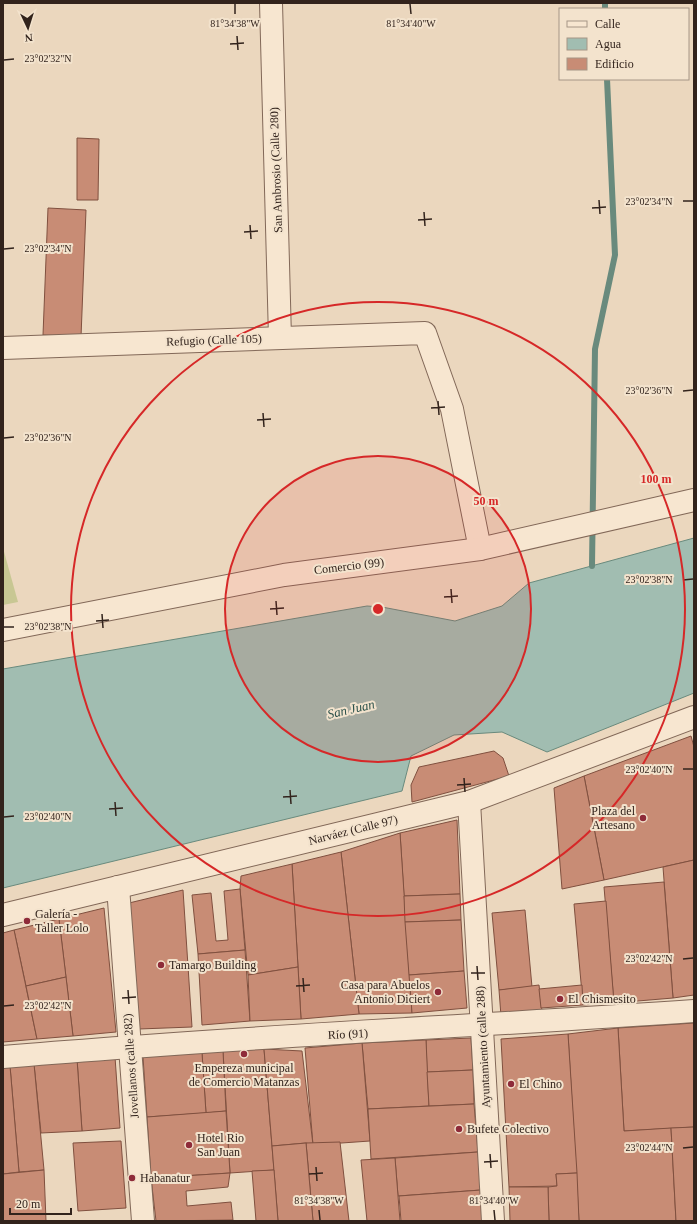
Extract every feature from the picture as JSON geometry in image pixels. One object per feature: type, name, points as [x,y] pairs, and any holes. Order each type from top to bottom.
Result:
[{"type":"street","name":"San Ambrosio (Calle 280)","points":[[271,3],[280,338]]},
{"type":"street","name":"Refugio (Calle 105)","points":[[3,348],[425,333],[452,409],[480,549]]},
{"type":"street","name":"Comercio (99)","points":[[3,630],[284,575],[480,549],[694,500]]},
{"type":"street","name":"Narváez (Calle 97)","points":[[3,915],[469,802],[694,717]]},
{"type":"street","name":"Ayuntamiento (calle 288)","points":[[469,802],[493,1221]]},
{"type":"street","name":"Jovellanos (calle 282)","points":[[118,887],[143,1221]]},
{"type":"street","name":"Río (91)","points":[[3,1058],[129,1046],[482,1026],[694,1011]]},
{"type":"shaded area","points":[[3,548],[18,602],[3,605]]},
{"type":"water","name":"San Juan","points":[[694,538],[694,693],[547,752],[502,732],[454,735],[411,756],[402,791],[3,888],[3,669],[367,606],[382,607],[455,621],[502,606],[529,583]]},
{"type":"building","points":[[77,138],[99,139],[98,200],[77,200]]},
{"type":"building","points":[[48,208],[86,210],[81,337],[43,335]]},
{"type":"building","name":"Plaza del Artesano","points":[[691,736],[694,747],[694,860],[604,880],[584,776]]},
{"type":"building","points":[[494,751],[503,758],[509,776],[412,802],[411,785],[419,767]]},
{"type":"building","points":[[584,776],[604,880],[562,889],[554,788]]},
{"type":"building","points":[[457,820],[460,894],[404,896],[400,833]]},
{"type":"building","points":[[400,833],[412,1013],[359,1014],[341,852]]},
{"type":"building","points":[[341,852],[359,1014],[301,1019],[292,864]]},
{"type":"building","points":[[694,860],[694,995],[673,998],[663,867]]},
{"type":"building","points":[[292,864],[298,967],[248,975],[240,889],[241,876]]},
{"type":"building","points":[[664,882],[673,998],[614,1003],[604,887]]},
{"type":"building","points":[[240,889],[245,950],[198,954],[192,895],[211,893],[216,941],[228,940],[224,891]]},
{"type":"building","name":"Tamargo Building","points":[[183,890],[192,1027],[139,1029],[129,903]]},
{"type":"building","points":[[460,894],[461,920],[405,922],[404,896]]},
{"type":"building","points":[[606,901],[614,1003],[583,1005],[574,904]]},
{"type":"building","points":[[104,908],[116,1032],[73,1036],[59,919]]},
{"type":"building","points":[[525,910],[532,987],[499,990],[492,913]]},
{"type":"building","points":[[59,919],[66,977],[26,986],[14,930]]},
{"type":"building","points":[[461,920],[464,971],[409,975],[405,922]]},
{"type":"building","points":[[14,930],[37,1039],[3,1042],[3,933]]},
{"type":"building","points":[[245,950],[250,1021],[202,1025],[198,954]]},
{"type":"building","points":[[298,967],[301,1019],[250,1021],[248,975]]},
{"type":"building","name":"Casa para Abuelos Antonio Diciert","points":[[464,971],[467,1008],[412,1013],[409,975]]},
{"type":"building","points":[[66,977],[73,1036],[37,1039],[26,986]]},
{"type":"building","points":[[539,985],[542,1011],[501,1016],[499,990]]},
{"type":"building","points":[[582,985],[583,1005],[541,1008],[539,989]]},
{"type":"building","points":[[694,1023],[694,1127],[624,1131],[618,1028]]},
{"type":"building","points":[[618,1028],[624,1131],[671,1128],[676,1221],[579,1221],[568,1034]]},
{"type":"building","points":[[568,1034],[577,1173],[556,1174],[557,1186],[509,1187],[501,1039]]},
{"type":"building","points":[[471,1038],[473,1070],[427,1072],[426,1040]]},
{"type":"building","points":[[426,1040],[429,1106],[368,1109],[362,1043]]},
{"type":"building","points":[[362,1043],[370,1141],[313,1145],[305,1048]]},
{"type":"building","points":[[264,1049],[274,1170],[230,1173],[223,1051]]},
{"type":"building","points":[[264,1049],[302,1051],[313,1145],[306,1143],[272,1146]]},
{"type":"building","points":[[223,1051],[226,1111],[206,1113],[202,1053]]},
{"type":"building","points":[[202,1053],[206,1113],[147,1117],[143,1057]]},
{"type":"building","points":[[115,1057],[120,1128],[82,1131],[77,1059]]},
{"type":"building","points":[[77,1059],[82,1131],[41,1133],[34,1064]]},
{"type":"building","points":[[34,1064],[44,1170],[19,1172],[10,1066]]},
{"type":"building","points":[[10,1066],[19,1172],[3,1174],[3,1067]]},
{"type":"building","points":[[473,1070],[474,1104],[429,1106],[427,1072]]},
{"type":"building","points":[[474,1104],[478,1152],[371,1159],[368,1109]]},
{"type":"building","name":"Hotel Rio San Juan","points":[[226,1111],[230,1173],[151,1178],[147,1117]]},
{"type":"building","points":[[694,1127],[694,1221],[676,1221],[671,1128]]},
{"type":"building","points":[[121,1141],[126,1208],[78,1211],[73,1143]]},
{"type":"building","points":[[340,1142],[349,1221],[313,1221],[306,1143]]},
{"type":"building","points":[[306,1143],[313,1221],[278,1221],[272,1146]]},
{"type":"building","points":[[478,1152],[481,1190],[398,1196],[395,1158]]},
{"type":"building","points":[[395,1158],[400,1221],[367,1221],[361,1160]]},
{"type":"building","points":[[44,1170],[46,1221],[3,1221],[3,1174]]},
{"type":"building","points":[[274,1170],[278,1221],[256,1221],[252,1171]]},
{"type":"building","points":[[230,1173],[228,1187],[186,1191],[187,1206],[231,1202],[233,1220],[156,1221],[151,1178]]},
{"type":"building","points":[[577,1173],[579,1221],[549,1221],[548,1187],[557,1186],[556,1174]]},
{"type":"building","points":[[509,1187],[548,1187],[549,1221],[510,1221]]},
{"type":"building","points":[[481,1190],[483,1221],[401,1221],[399,1196]]},
{"type":"waterway","points":[[605,3],[605,8]]},
{"type":"waterway","points":[[592,566],[595,349],[615,255],[607,80]]},
{"type":"place","name":"Plaza del Artesano","points":[[643,818]]},
{"type":"place","name":"Galería - Taller Lolo","points":[[27,921]]},
{"type":"place","name":"Tamargo Building","points":[[161,965]]},
{"type":"place","name":"Casa para Abuelos Antonio Diciert","points":[[438,992]]},
{"type":"place","name":"El Chismesito","points":[[560,999]]},
{"type":"place","name":"Empereza municipal de Comercio Matanzas","points":[[244,1054]]},
{"type":"place","name":"El Chino","points":[[511,1084]]},
{"type":"place","name":"Bufete Colectivo","points":[[459,1129]]},
{"type":"place","name":"Hotel Rio San Juan","points":[[189,1145]]},
{"type":"place","name":"Habanatur","points":[[132,1178]]}]
